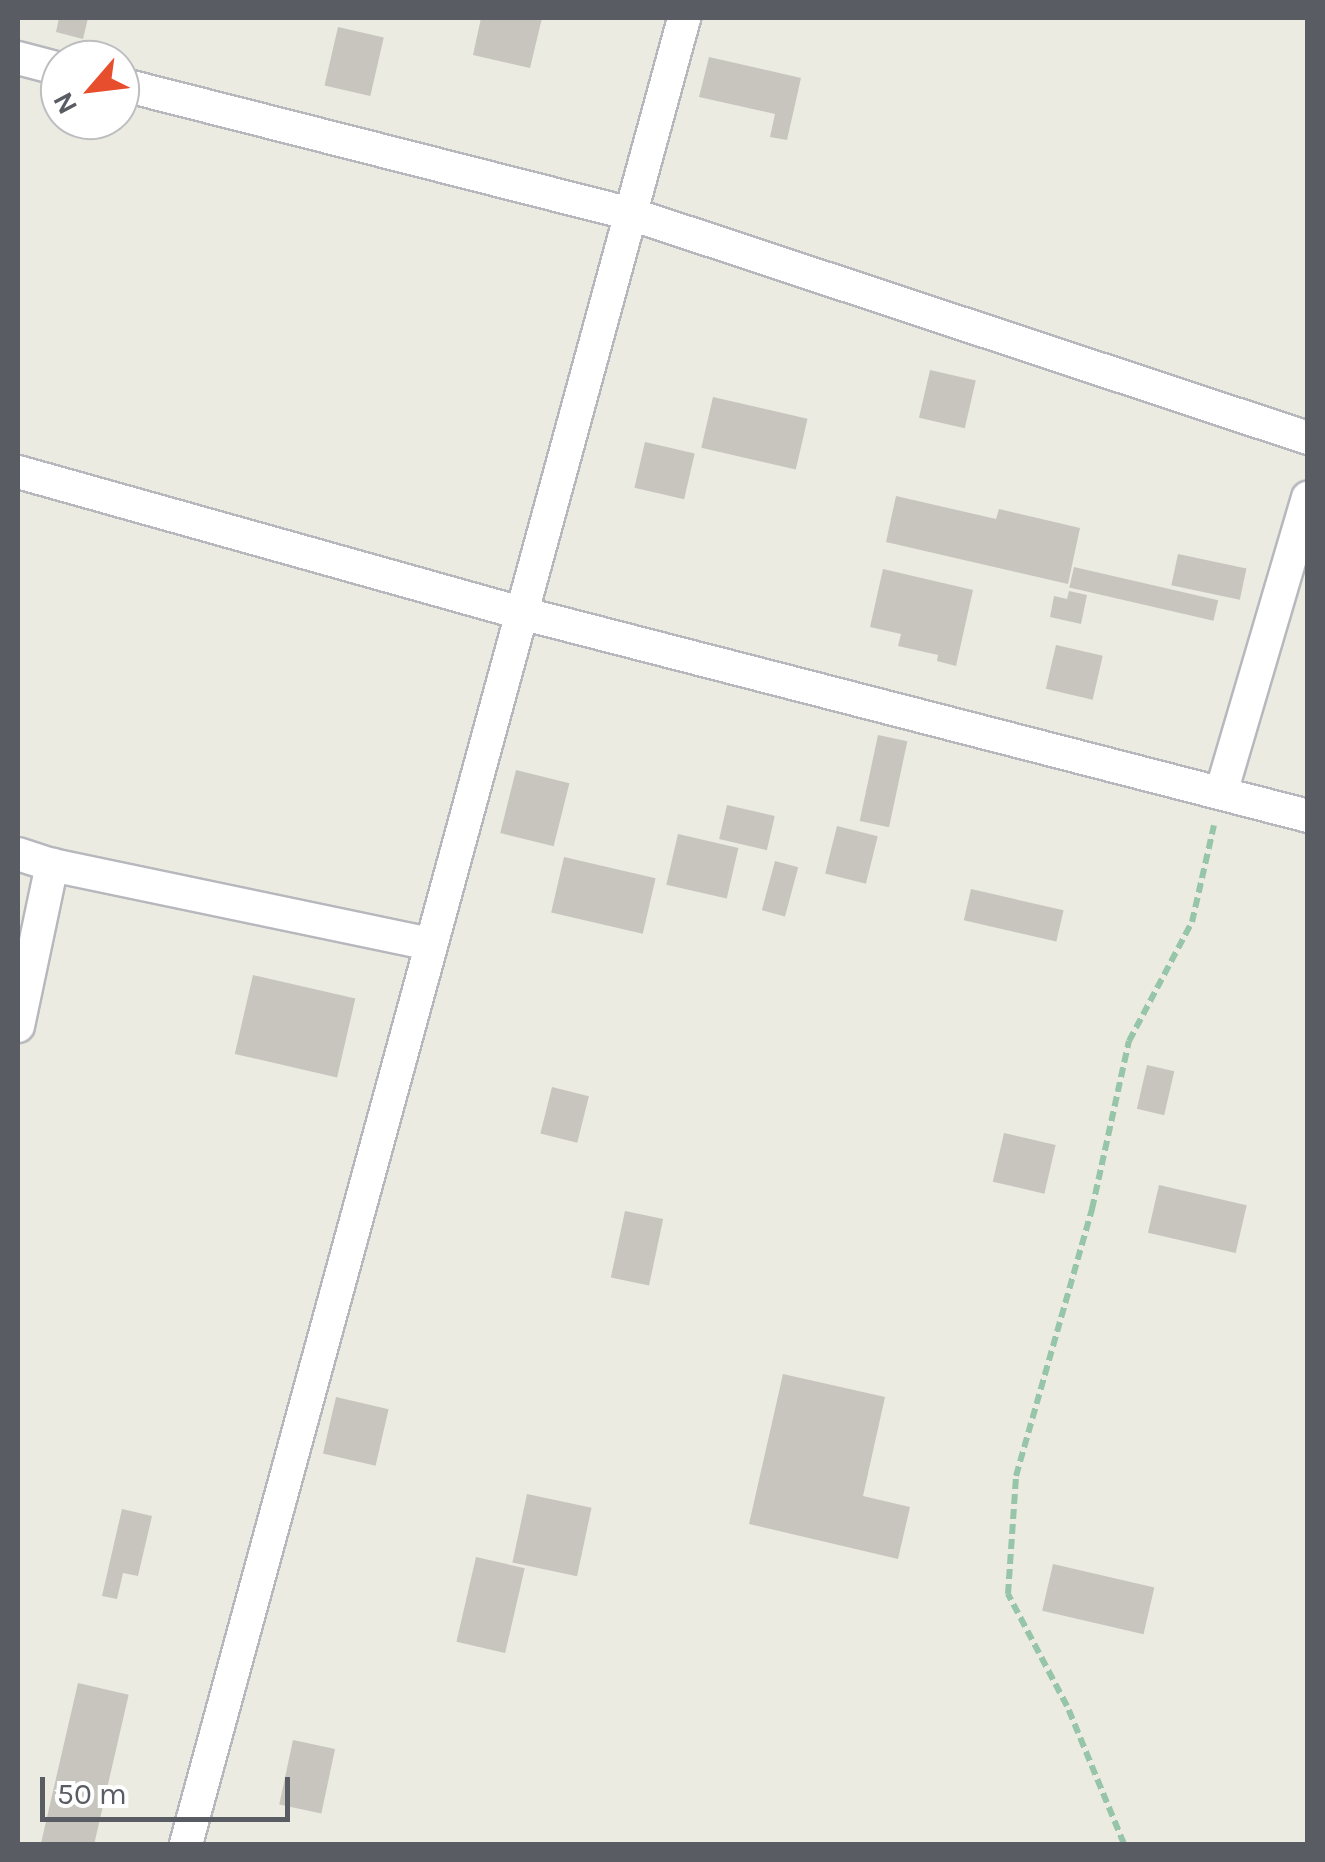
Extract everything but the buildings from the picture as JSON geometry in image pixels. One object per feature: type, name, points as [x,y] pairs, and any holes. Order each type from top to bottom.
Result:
[{"type":"street","points":[[186,1844],[684,18]]},
{"type":"street","points":[[140,89],[631,214],[1308,438]]},
{"type":"street","points":[[18,472],[522,613],[1308,816]]},
{"type":"street","points":[[1221,792],[1308,498]]},
{"type":"street","points":[[18,854],[52,865],[431,944]]},
{"type":"street","points":[[18,1026],[52,865]]},
{"type":"path","points":[[1124,1844],[1066,1706],[1008,1594],[1016,1476],[1092,1208],[1129,1041],[1192,922],[1221,792]]}]
